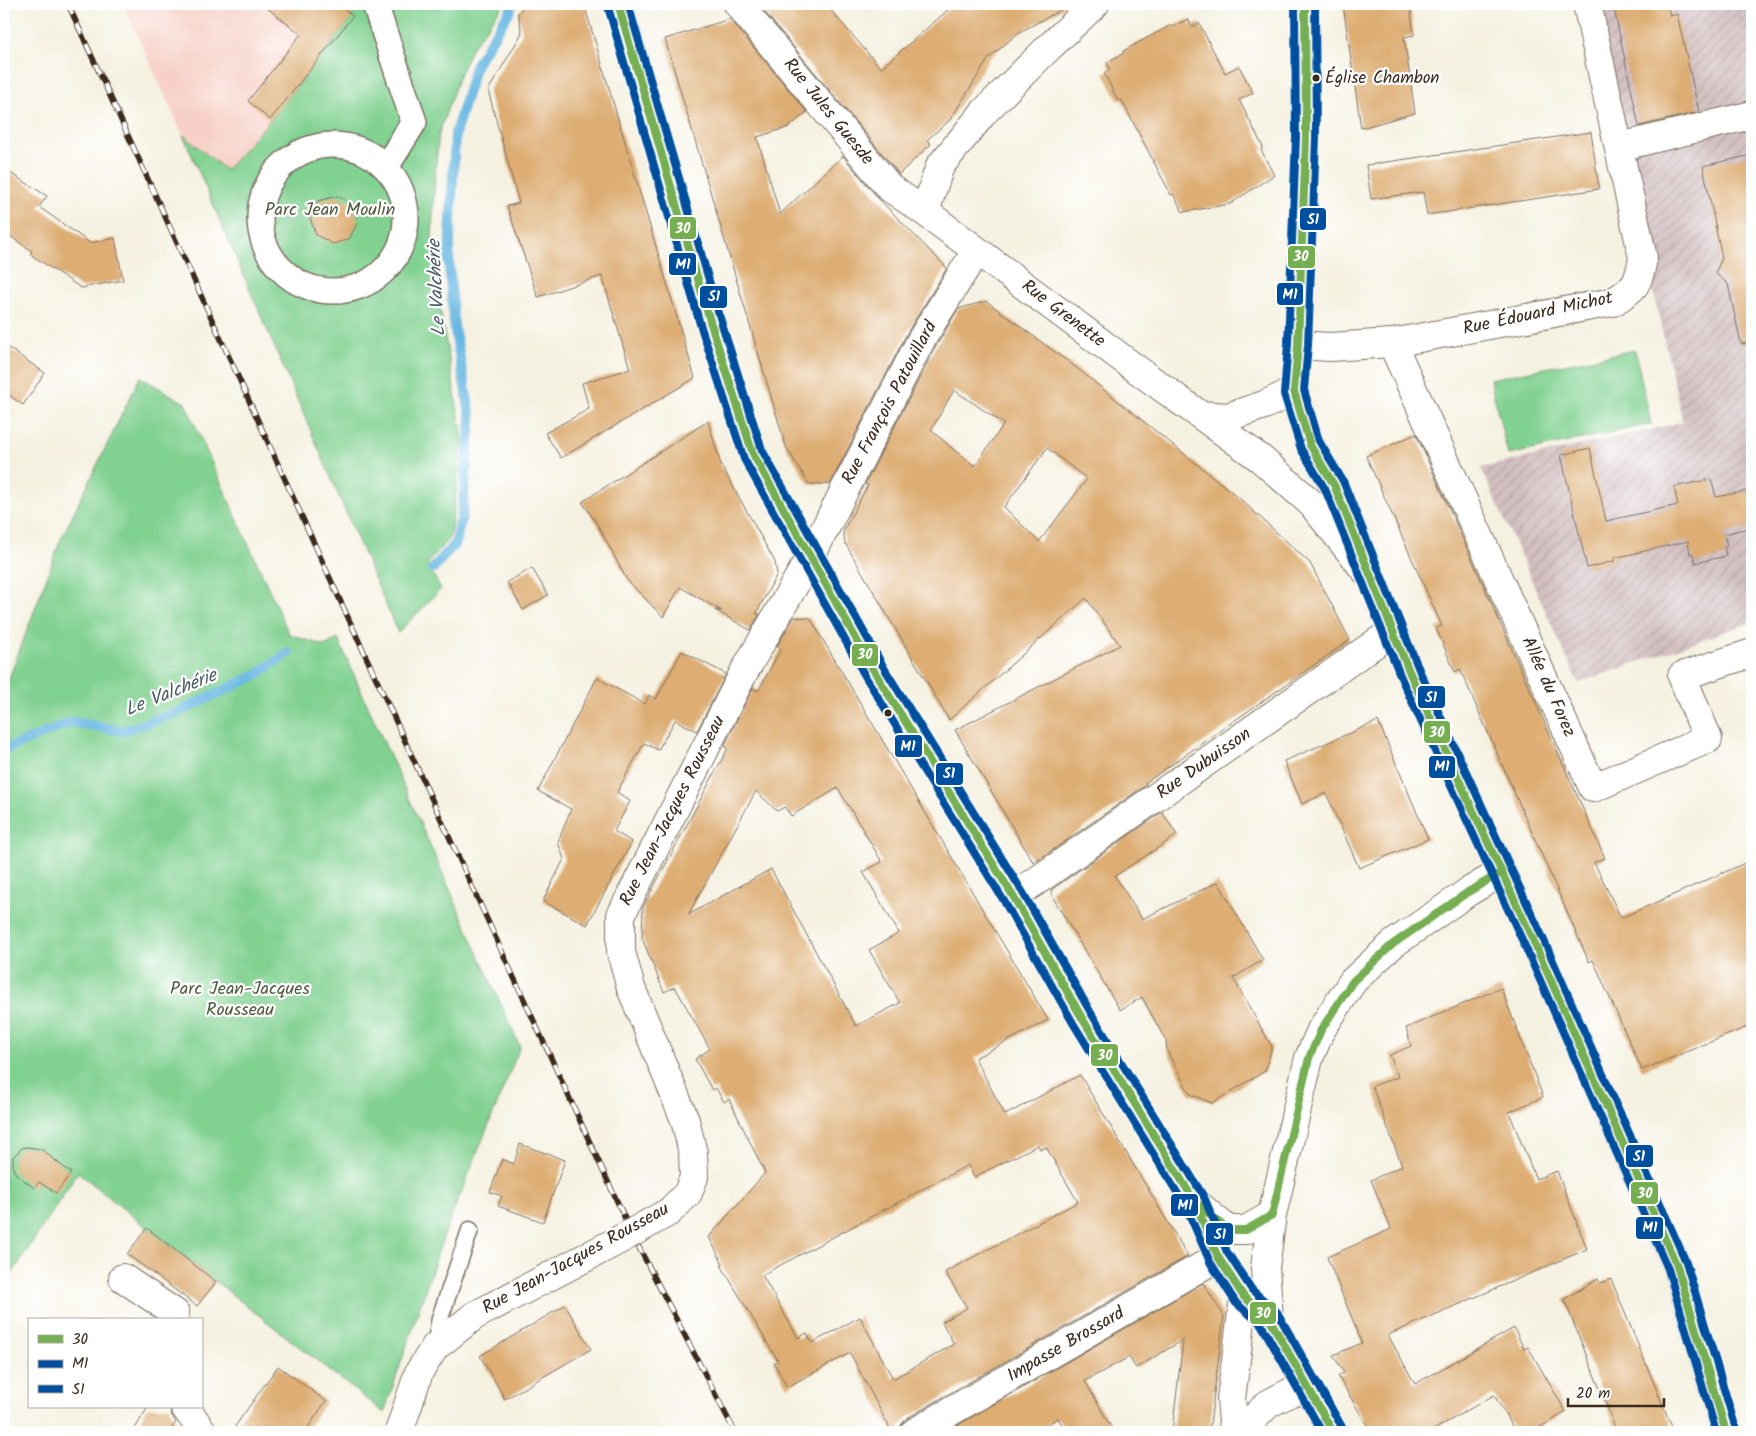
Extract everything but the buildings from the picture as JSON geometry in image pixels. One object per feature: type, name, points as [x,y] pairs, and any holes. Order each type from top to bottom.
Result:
[{"type":"main road","points":[[618,4],[710,321],[753,454],[874,671],[1013,896],[1082,1018],[1195,1202],[1218,1257],[1244,1297],[1268,1318],[1332,1432]]},
{"type":"main road","points":[[1305,4],[1306,136],[1298,345],[1294,390],[1310,444],[1334,485],[1411,676],[1502,872],[1677,1266],[1726,1432]]},
{"type":"street","points":[[376,4],[414,122],[386,167]]},
{"type":"street","name":"Rue Jules Guesde","points":[[738,4],[890,188],[925,212]]},
{"type":"street","points":[[925,212],[940,166],[986,112],[1045,51],[1095,4]]},
{"type":"street","name":"Rue Édouard Michot","points":[[1298,345],[1330,347],[1392,343],[1613,302],[1634,288],[1641,274],[1644,258],[1586,4]]},
{"type":"street","points":[[1619,147],[1752,115]]},
{"type":"street","points":[[333,144],[352,147],[370,155],[386,167],[400,188],[406,212],[404,236],[393,259],[376,277],[354,288],[331,291],[309,287],[288,276],[272,259],[262,238],[260,215],[264,192],[275,172],[293,156],[314,147],[333,144]]},
{"type":"street","name":"Rue Grenette","points":[[925,212],[1261,459],[1312,504],[1372,579]]},
{"type":"street","name":"Rue François Patouillard","points":[[810,558],[921,340],[976,251]]},
{"type":"street","name":"Allée du Forez","points":[[1392,343],[1593,788],[1708,739],[1682,676],[1752,653]]},
{"type":"street","points":[[1201,415],[1228,417],[1264,405],[1294,390]]},
{"type":"street","name":"Rue Jean-Jacques Rousseau","points":[[399,1432],[419,1372],[435,1348],[474,1316],[669,1212],[688,1193],[694,1177],[693,1153],[685,1120],[620,952],[621,915],[744,672],[810,558]]},
{"type":"street","name":"Rue Dubuisson","points":[[1013,896],[1393,631]]},
{"type":"street","points":[[1268,1318],[1266,1268],[1272,1215],[1309,1058],[1321,1030],[1353,981],[1393,944],[1468,892],[1502,872]]},
{"type":"street","points":[[1195,1202],[1228,1230],[1246,1230],[1272,1215]]},
{"type":"street","name":"Impasse Brossard","points":[[915,1432],[1218,1257]]},
{"type":"street","points":[[123,1278],[175,1313],[174,1318]]},
{"type":"street","points":[[1234,1432],[1231,1399],[1244,1297]]},
{"type":"street","points":[[1240,1432],[1268,1404],[1289,1393],[1307,1387]]},
{"type":"street","points":[[186,1408],[203,1432]]},
{"type":"lane","name":"Rue Jean-Jacques Rousseau","points":[[435,1348],[440,1318],[470,1230]]},
{"type":"shaded area","points":[[123,4],[337,4],[353,16],[270,120],[226,170],[183,135]]},
{"type":"shaded area","points":[[1587,4],[1752,4],[1752,622],[1578,683],[1481,468],[1683,422]]},
{"type":"green space","name":"Parc Jean Moulin","points":[[349,4],[504,4],[472,47],[459,76],[439,133],[432,236],[440,308],[463,439],[450,537],[427,564],[441,589],[398,633],[183,135],[226,170],[270,120],[353,16]]},
{"type":"green space","points":[[1635,350],[1651,424],[1508,455],[1490,379]]},
{"type":"green space","name":"Parc Jean-Jacques Rousseau","points":[[140,377],[185,403],[289,634],[324,646],[338,639],[520,1047],[444,1235],[384,1413],[78,1172],[4,1286],[4,692],[61,539]]},
{"type":"waterway","name":"Le Valchérie","points":[[433,568],[455,544],[462,516],[471,419],[454,326],[449,262],[455,134],[476,64],[511,9]]},
{"type":"waterway","name":"Le Valchérie","points":[[4,750],[72,722],[123,731],[181,711],[256,675],[288,653]]},
{"type":"railway","points":[[68,4],[634,1238],[735,1432]]},
{"type":"transit line","name":"30","points":[[618,4],[710,321],[753,454],[874,671],[1013,896],[1082,1018],[1195,1202],[1228,1230],[1246,1230],[1272,1215],[1309,1058],[1321,1030],[1353,981],[1393,944],[1468,892],[1502,872]]},
{"type":"transit line","name":"S1","points":[[628,4],[720,318],[762,450],[883,666],[1022,891],[1091,1013],[1204,1197],[1227,1252],[1252,1290],[1277,1312],[1342,1427]]},
{"type":"transit line","name":"M1","points":[[1295,4],[1296,137],[1288,344],[1284,394],[1301,449],[1325,489],[1402,680],[1524,944],[1668,1269],[1716,1432]]},
{"type":"transit line","name":"30","points":[[1305,4],[1306,137],[1298,345],[1294,391],[1310,445],[1334,485],[1411,676],[1533,940],[1677,1266],[1726,1432]]},
{"type":"transit line","name":"S1","points":[[1315,4],[1316,137],[1308,345],[1304,390],[1319,441],[1343,481],[1420,672],[1542,936],[1686,1262],[1736,1429]]},
{"type":"transit line","name":"M1","points":[[608,7],[700,324],[744,459],[865,676],[1004,901],[1073,1023],[1186,1207],[1210,1262],[1236,1303],[1261,1324],[1322,1432]]},
{"type":"transit line","name":"30","points":[[1192,1196],[1218,1257],[1244,1297],[1269,1318],[1333,1432]]},
{"type":"place","name":"Église Chambon","points":[[1316,78]]}]
